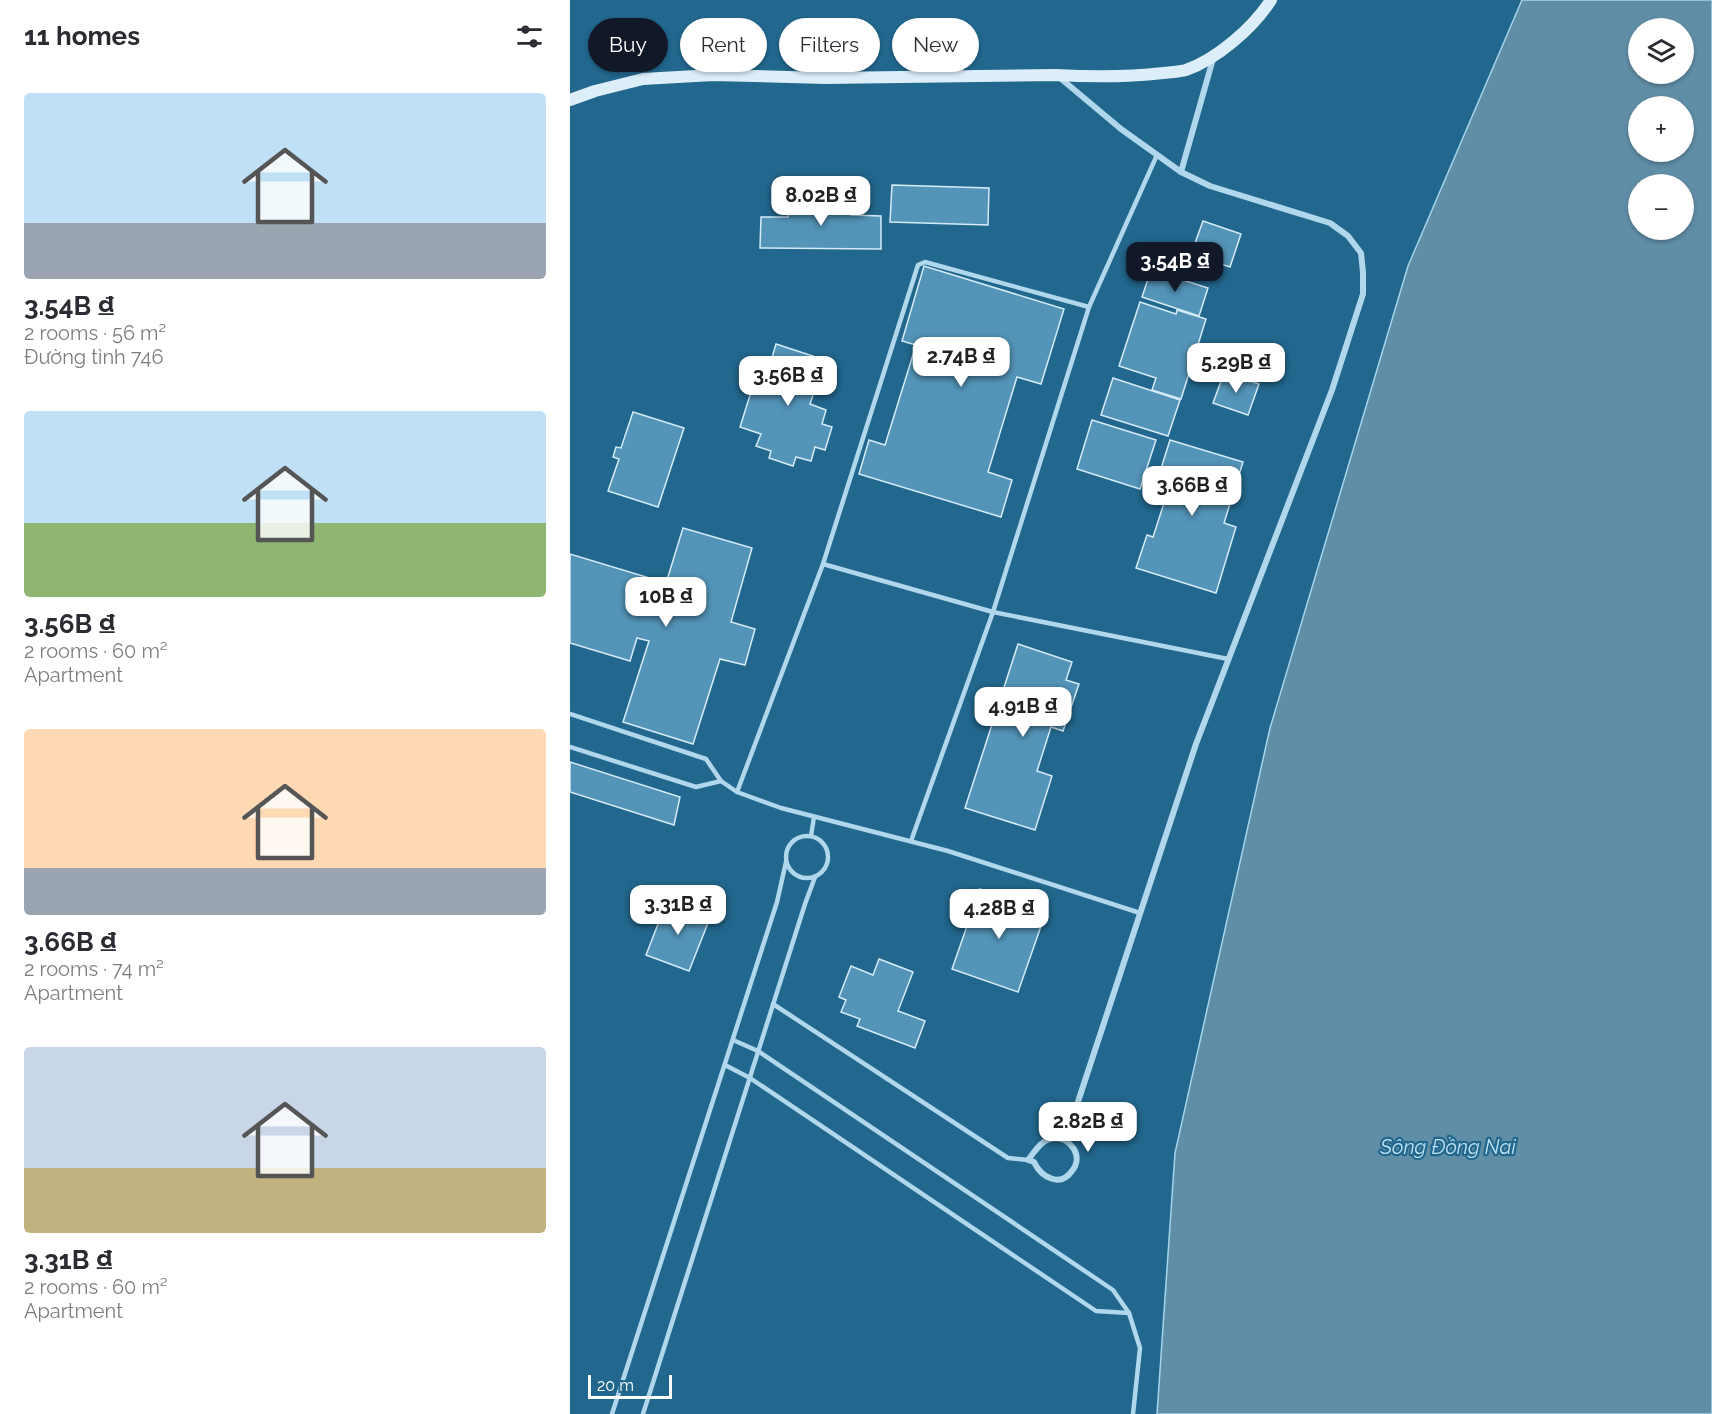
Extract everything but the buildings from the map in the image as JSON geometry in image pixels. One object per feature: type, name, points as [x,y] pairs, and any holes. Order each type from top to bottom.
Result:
[{"type":"main road","points":[[570,100],[595,90],[643,79],[713,75],[825,78],[1074,76],[1142,75],[1185,70],[1214,56],[1237,38],[1264,11],[1271,0]]},
{"type":"street","points":[[1181,172],[1214,56]]},
{"type":"street","points":[[1056,75],[1121,129],[1181,172],[1210,186],[1330,223],[1348,236],[1361,253],[1363,272],[1363,294],[1332,390],[1196,744],[1068,1132],[1061,1138],[1047,1139],[1041,1143],[1028,1160],[1034,1162],[1041,1174],[1047,1177],[1061,1179],[1067,1176],[1072,1171],[1077,1158],[1072,1145],[1061,1138]]},
{"type":"lane","points":[[911,841],[993,612],[1089,307],[1157,155]]},
{"type":"lane","points":[[737,792],[823,564],[918,265],[925,262],[1089,307]]},
{"type":"lane","points":[[823,564],[993,612],[1228,659]]},
{"type":"lane","points":[[570,714],[706,759],[721,781],[737,792],[781,808],[948,851],[1140,913]]},
{"type":"lane","points":[[570,747],[696,787],[721,781]]},
{"type":"lane","points":[[811,836],[814,817]]},
{"type":"lane","points":[[612,1414],[777,902],[786,862],[786,850],[789,844],[799,837],[816,837],[826,846],[829,857],[825,869],[815,877],[643,1414]]},
{"type":"lane","points":[[786,862],[792,873],[797,876],[815,877]]},
{"type":"lane","points":[[773,1004],[1008,1158],[1028,1160]]},
{"type":"lane","points":[[733,1040],[758,1052],[1113,1290],[1129,1313],[1140,1348],[1133,1414]]},
{"type":"lane","points":[[725,1065],[750,1078],[1096,1311],[1129,1313]]},
{"type":"water","name":"Sông Đồng Nai","points":[[1522,0],[1712,0],[1712,1414],[1157,1414],[1175,1153],[1270,728],[1408,266]]}]
